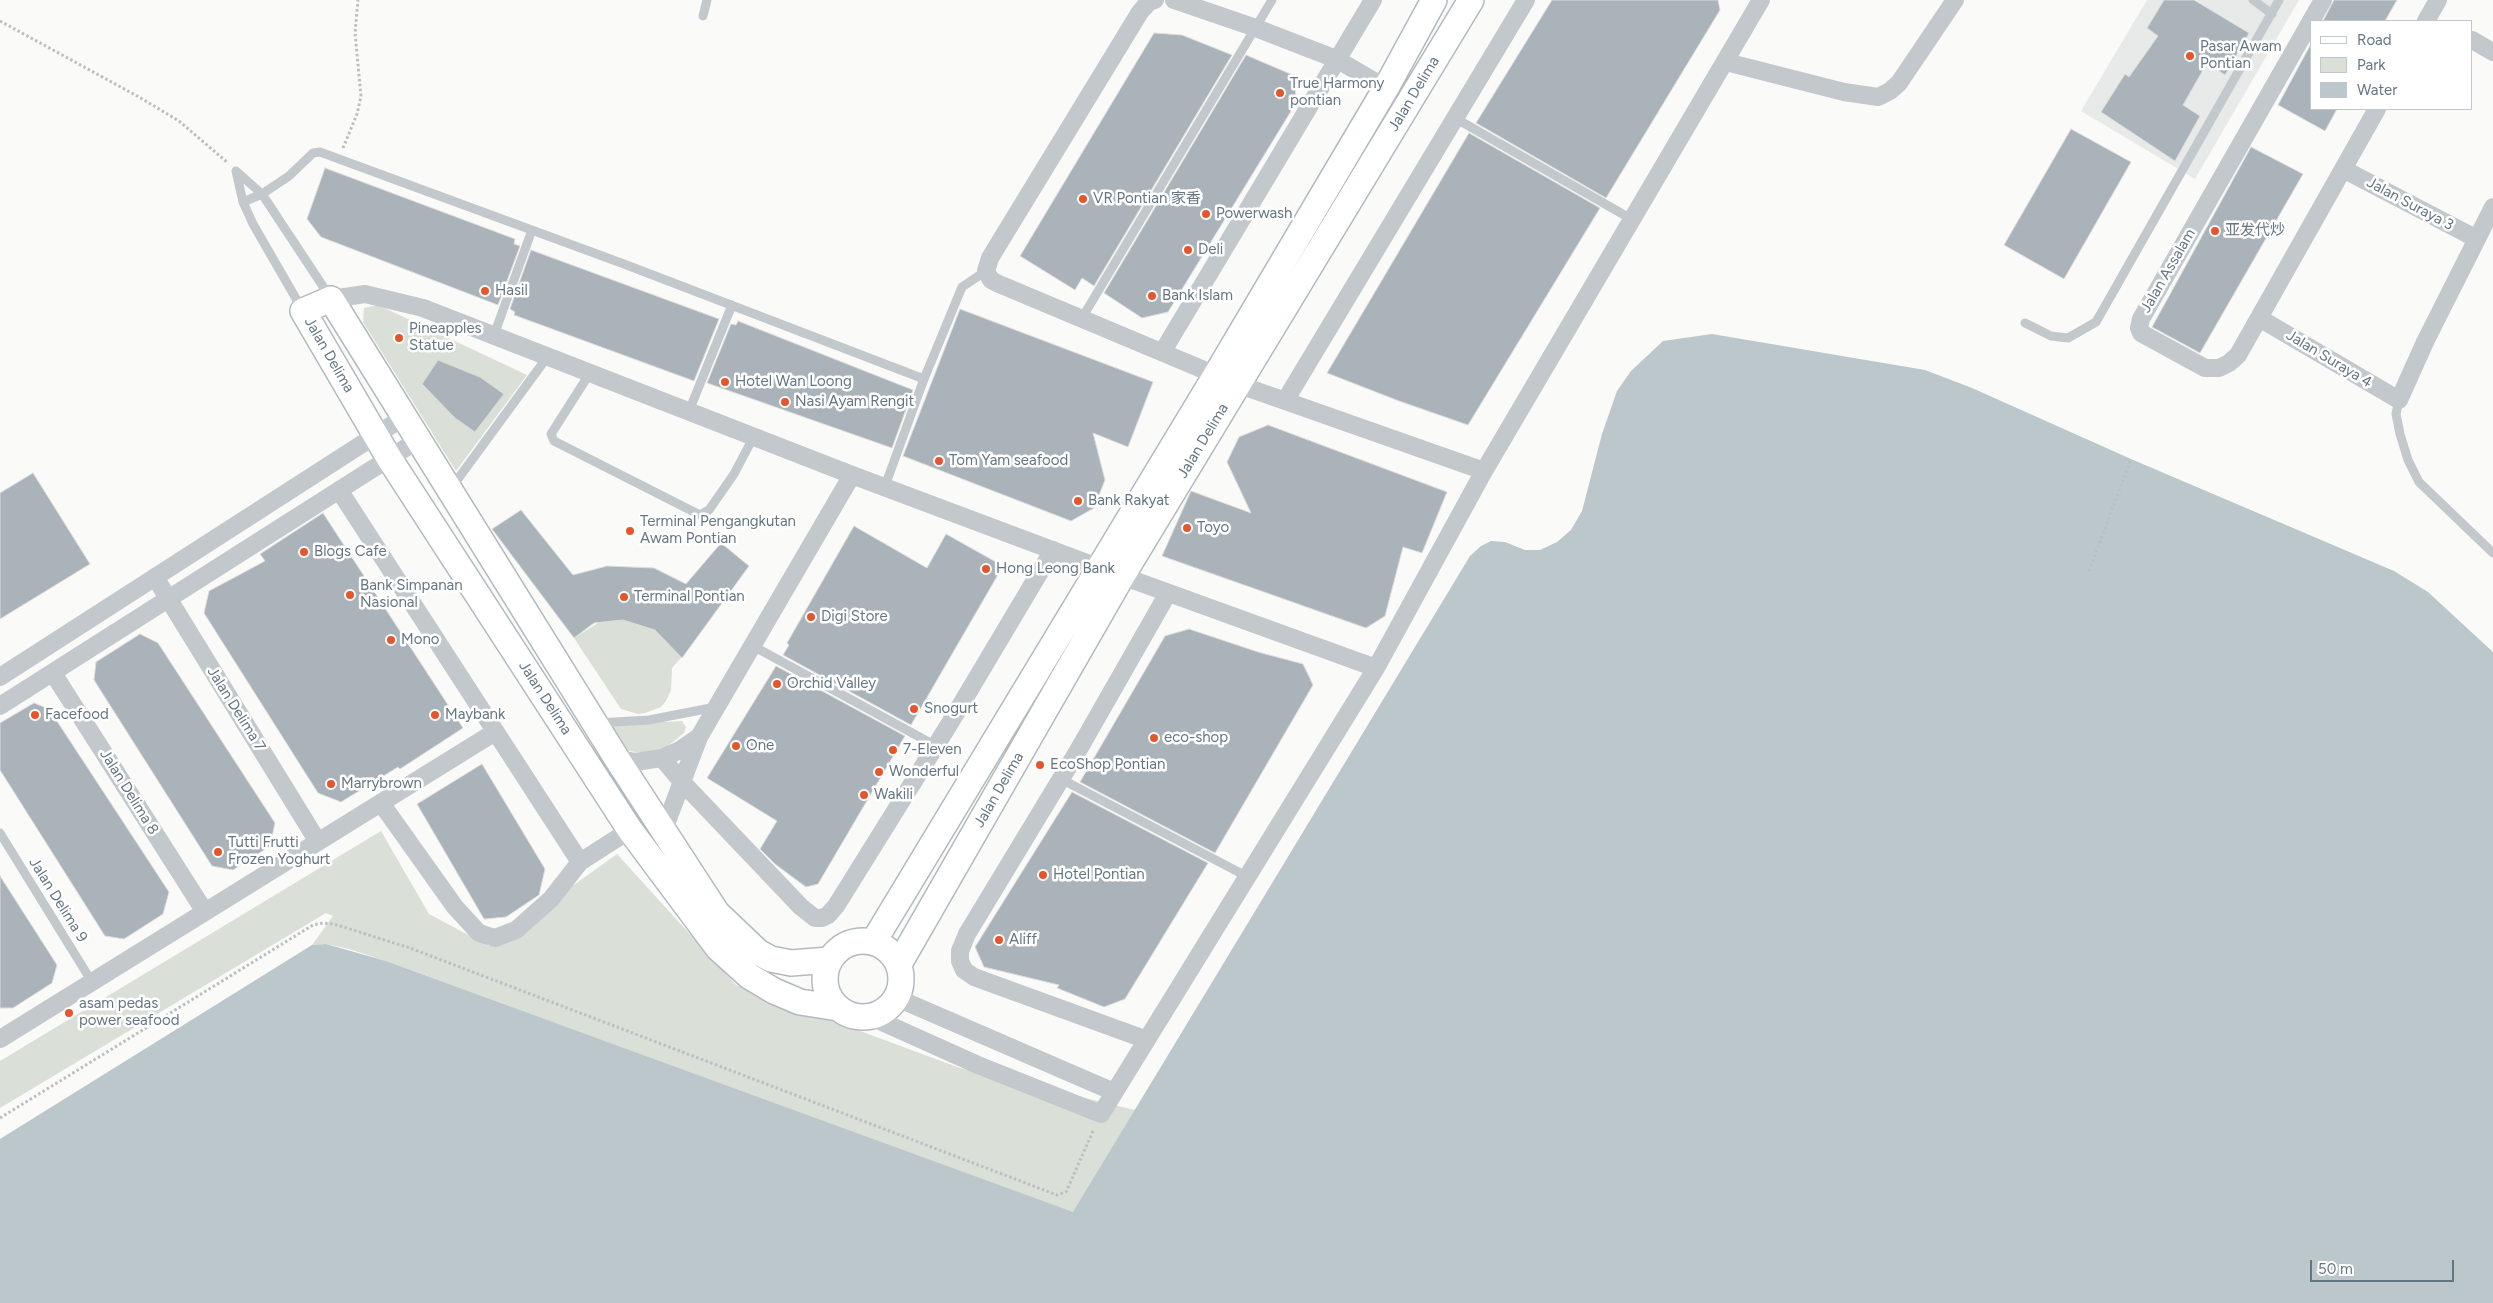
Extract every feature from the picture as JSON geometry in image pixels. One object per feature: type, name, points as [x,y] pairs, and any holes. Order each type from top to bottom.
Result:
[{"type":"street","points":[[1155,0],[1149,2],[1140,12],[990,258],[986,271],[991,280],[1227,379],[1484,471]]},
{"type":"street","points":[[1174,0],[1256,28],[1336,59],[1386,88]]},
{"type":"street","points":[[1163,351],[1373,0]]},
{"type":"street","name":"Jalan Delima","points":[[1227,379],[1434,0]]},
{"type":"street","name":"Jalan Delima","points":[[874,941],[1111,572],[1227,379],[1471,0]]},
{"type":"street","points":[[1285,401],[1526,0]]},
{"type":"street","points":[[871,1017],[886,1010],[897,998],[902,982],[899,964],[889,950],[874,941],[857,940],[841,947],[829,960],[824,977],[828,994],[838,1008],[853,1016],[871,1017],[978,1065],[1101,1114],[1376,668],[1484,471],[1761,0]]},
{"type":"street","points":[[1726,62],[1844,92],[1878,96],[1890,91],[1899,83],[1955,0]]},
{"type":"street","name":"Jalan Assalam","points":[[2312,20],[2323,0]]},
{"type":"street","points":[[2430,20],[2438,0]]},
{"type":"street","name":"Jalan Assalam","points":[[2310,23],[2141,319],[2139,328],[2141,333],[2152,341],[2205,368],[2220,368],[2238,355],[2376,110]]},
{"type":"street","points":[[2473,41],[2493,52]]},
{"type":"street","name":"Jalan Suraya 3","points":[[2343,169],[2477,239]]},
{"type":"street","points":[[2399,400],[2425,342],[2493,207]]},
{"type":"street","points":[[331,299],[365,294],[385,297],[423,308],[852,475],[1168,593],[1376,668]]},
{"type":"street","name":"Jalan Delima","points":[[829,960],[791,963],[771,959],[758,952],[717,913],[617,759],[331,299],[303,311],[390,458],[630,830],[718,948],[736,965],[774,991],[800,1002],[838,1008]]},
{"type":"street","name":"Jalan Suraya 4","points":[[2259,318],[2399,400]]},
{"type":"street","points":[[0,676],[404,417]]},
{"type":"street","points":[[0,706],[418,440]]},
{"type":"street","points":[[663,832],[672,804],[699,737],[852,475]]},
{"type":"street","points":[[339,490],[580,862]]},
{"type":"street","points":[[662,758],[682,782],[801,907],[812,916],[822,918],[836,906],[936,746],[1053,550]]},
{"type":"street","name":"Jalan Delima","points":[[899,964],[1111,572]]},
{"type":"street","name":"Jalan Delima 7","points":[[155,577],[318,842]]},
{"type":"street","points":[[1147,1040],[974,977],[964,970],[960,961],[960,951],[967,934],[1061,779],[1168,593]]},
{"type":"street","name":"Jalan Delima 8","points":[[53,673],[205,912]]},
{"type":"street","points":[[0,1039],[495,732]]},
{"type":"street","points":[[617,759],[635,762],[662,758],[680,750],[699,737]]},
{"type":"street","points":[[381,803],[454,907],[479,933],[495,938],[516,930],[551,899],[580,862],[630,830]]},
{"type":"street","points":[[897,998],[1114,1092]]},
{"type":"lane","points":[[703,16],[707,0]]},
{"type":"lane","points":[[1082,318],[1272,0]]},
{"type":"lane","points":[[2253,0],[2272,14]]},
{"type":"lane","points":[[2025,324],[2051,336],[2068,338],[2096,322],[2279,0]]},
{"type":"lane","points":[[1455,118],[1633,220]]},
{"type":"lane","points":[[244,202],[262,194],[289,176],[316,151],[532,230],[924,378]]},
{"type":"lane","points":[[236,171],[262,194],[331,299]]},
{"type":"lane","points":[[236,171],[244,202],[253,224],[303,311]]},
{"type":"lane","points":[[494,335],[532,230]]},
{"type":"lane","points":[[885,486],[924,378],[962,287],[986,271]]},
{"type":"lane","points":[[689,411],[732,305]]},
{"type":"lane","points":[[449,491],[548,356]]},
{"type":"lane","points":[[590,372],[551,434],[554,441],[700,515],[709,510],[734,474],[754,436]]},
{"type":"lane","points":[[2399,400],[2396,414],[2400,434],[2408,460],[2419,482],[2493,552]]},
{"type":"lane","points":[[753,646],[936,746]]},
{"type":"lane","points":[[595,723],[648,720],[717,707]]},
{"type":"lane","points":[[1061,779],[1248,877]]},
{"type":"lane","name":"Jalan Delima 9","points":[[0,833],[92,982]]},
{"type":"path","points":[[338,160],[357,114],[361,96],[355,33],[358,0]]},
{"type":"path","points":[[0,21],[179,121],[217,151],[236,171]]},
{"type":"path","points":[[2089,571],[2131,460]]},
{"type":"path","points":[[0,1118],[313,925],[323,923],[334,924],[410,948],[1057,1195],[1066,1192],[1101,1114]]},
{"type":"shaded area","name":"Pasar Awam Pontian","points":[[2147,0],[2299,0],[2195,179],[2081,111]]},
{"type":"green space","points":[[378,305],[527,375],[456,471],[363,322],[364,308]]},
{"type":"green space","points":[[628,619],[654,627],[686,652],[672,668],[671,690],[666,701],[661,707],[638,714],[621,709],[574,638],[598,623]]},
{"type":"green space","points":[[682,721],[686,727],[684,733],[665,748],[651,754],[629,751],[622,745],[609,725]]},
{"type":"green space","points":[[381,831],[429,914],[489,946],[617,854],[736,985],[960,1068],[1135,1110],[1073,1212],[386,961],[326,944],[312,945],[333,916],[326,913],[0,1108],[0,1061]]},
{"type":"water","points":[[1712,334],[1925,370],[1972,388],[2131,459],[2394,571],[2428,592],[2493,652],[2493,1303],[0,1303],[0,1139],[312,945],[326,944],[386,961],[1073,1212],[1470,556],[1481,546],[1491,541],[1505,542],[1525,550],[1540,550],[1557,542],[1571,530],[1582,511],[1602,434],[1617,391],[1631,371],[1663,341]]},
{"type":"building","points":[[1552,0],[1718,0],[1720,10],[1606,198],[1476,123]]},
{"type":"building","points":[[2164,0],[2194,0],[2249,33],[2225,75],[2207,63],[2183,105],[2200,116],[2175,161],[2101,112],[2125,74],[2129,77],[2158,36],[2147,28]]},
{"type":"building","points":[[2334,0],[2397,0],[2386,20],[2324,20]]},
{"type":"building","points":[[1154,33],[1182,35],[1232,55],[1094,286],[1082,278],[1075,290],[1020,256]]},
{"type":"building","points":[[2310,46],[2310,110],[2336,110],[2325,131],[2278,105]]},
{"type":"building","points":[[1246,55],[1295,76],[1296,103],[1168,312],[1142,318],[1104,293]]},
{"type":"building","points":[[2071,129],[2131,162],[2064,279],[2004,245]]},
{"type":"building","points":[[1469,133],[1600,208],[1468,425],[1327,373]]},
{"type":"building","points":[[2251,147],[2303,174],[2200,353],[2152,327]]},
{"type":"building","points":[[325,168],[515,239],[514,244],[520,246],[498,305],[321,237],[307,219]]},
{"type":"building","points":[[531,250],[719,319],[694,381],[514,315],[515,312],[510,309]]},
{"type":"building","points":[[960,309],[1153,382],[1128,447],[1093,433],[1105,480],[1094,508],[1071,521],[903,456]]},
{"type":"building","points":[[738,321],[913,390],[892,448],[707,383],[731,324],[736,325]]},
{"type":"building","points":[[438,360],[480,377],[504,394],[475,432],[455,418],[422,384]]},
{"type":"building","points":[[1268,425],[1447,492],[1422,553],[1403,547],[1385,616],[1366,628],[1162,556],[1191,491],[1251,513],[1227,462],[1239,437]]},
{"type":"building","points":[[33,473],[90,564],[0,619],[0,493]]},
{"type":"building","points":[[521,510],[573,575],[607,566],[654,568],[686,584],[721,543],[749,566],[682,658],[655,630],[623,620],[594,623],[574,638],[492,529]]},
{"type":"building","points":[[323,513],[463,728],[400,769],[398,767],[341,802],[318,793],[204,613],[209,591],[265,561],[260,554]]},
{"type":"building","points":[[854,526],[927,568],[946,534],[1003,566],[911,725],[783,655],[789,645],[787,643]]},
{"type":"building","points":[[1189,629],[1258,652],[1303,664],[1313,685],[1215,853],[1080,782],[1165,636]]},
{"type":"building","points":[[140,634],[158,643],[275,823],[270,846],[233,870],[212,866],[94,680],[96,662]]},
{"type":"building","points":[[776,666],[905,736],[818,884],[806,887],[775,864],[760,849],[777,821],[707,778]]},
{"type":"building","points":[[34,703],[49,709],[169,892],[163,914],[124,939],[105,936],[0,770],[0,723]]},
{"type":"building","points":[[482,764],[545,869],[539,895],[506,917],[484,919],[417,804]]},
{"type":"building","points":[[1072,792],[1208,863],[1125,999],[1104,1007],[1057,988],[1059,985],[984,967],[975,947]]},
{"type":"building","points":[[0,876],[57,965],[52,983],[13,1008],[0,1008]]},
{"type":"place","name":"Pasar Awam Pontian","points":[[2190,56]]},
{"type":"place","name":"True Harmony pontian","points":[[1280,93]]},
{"type":"place","name":"VR Pontian 家香","points":[[1083,199]]},
{"type":"place","name":"Powerwash","points":[[1206,214]]},
{"type":"place","name":"亚发代炒","points":[[2215,231]]},
{"type":"place","name":"Deli","points":[[1188,250]]},
{"type":"place","name":"Hasil","points":[[485,291]]},
{"type":"place","name":"Bank Islam","points":[[1152,296]]},
{"type":"place","name":"Pineapples Statue","points":[[399,338]]},
{"type":"place","name":"Hotel Wan Loong","points":[[725,382]]},
{"type":"place","name":"Nasi Ayam Rengit","points":[[785,402]]},
{"type":"place","name":"Tom Yam seafood","points":[[939,461]]},
{"type":"place","name":"Bank Rakyat","points":[[1078,501]]},
{"type":"place","name":"Toyo","points":[[1187,528]]},
{"type":"place","name":"Terminal Pengangkutan Awam Pontian","points":[[630,531]]},
{"type":"place","name":"Blogs Cafe","points":[[304,552]]},
{"type":"place","name":"Hong Leong Bank","points":[[986,569]]},
{"type":"place","name":"Bank Simpanan Nasional","points":[[350,595]]},
{"type":"place","name":"Terminal Pontian","points":[[624,597]]},
{"type":"place","name":"Digi Store","points":[[811,617]]},
{"type":"place","name":"Mono","points":[[391,640]]},
{"type":"place","name":"Orchid Valley","points":[[777,684]]},
{"type":"place","name":"Snogurt","points":[[914,709]]},
{"type":"place","name":"Facefood","points":[[35,715]]},
{"type":"place","name":"Maybank","points":[[435,715]]},
{"type":"place","name":"eco-shop","points":[[1154,738]]},
{"type":"place","name":"One","points":[[736,746]]},
{"type":"place","name":"7-Eleven","points":[[893,750]]},
{"type":"place","name":"EcoShop Pontian","points":[[1040,765]]},
{"type":"place","name":"Wonderful","points":[[879,772]]},
{"type":"place","name":"Marrybrown","points":[[331,784]]},
{"type":"place","name":"Wakili","points":[[864,795]]},
{"type":"place","name":"Tutti Frutti Frozen Yoghurt","points":[[218,852]]},
{"type":"place","name":"Hotel Pontian","points":[[1043,875]]},
{"type":"place","name":"Aliff","points":[[999,940]]},
{"type":"place","name":"asam pedas power seafood","points":[[69,1013]]}]
